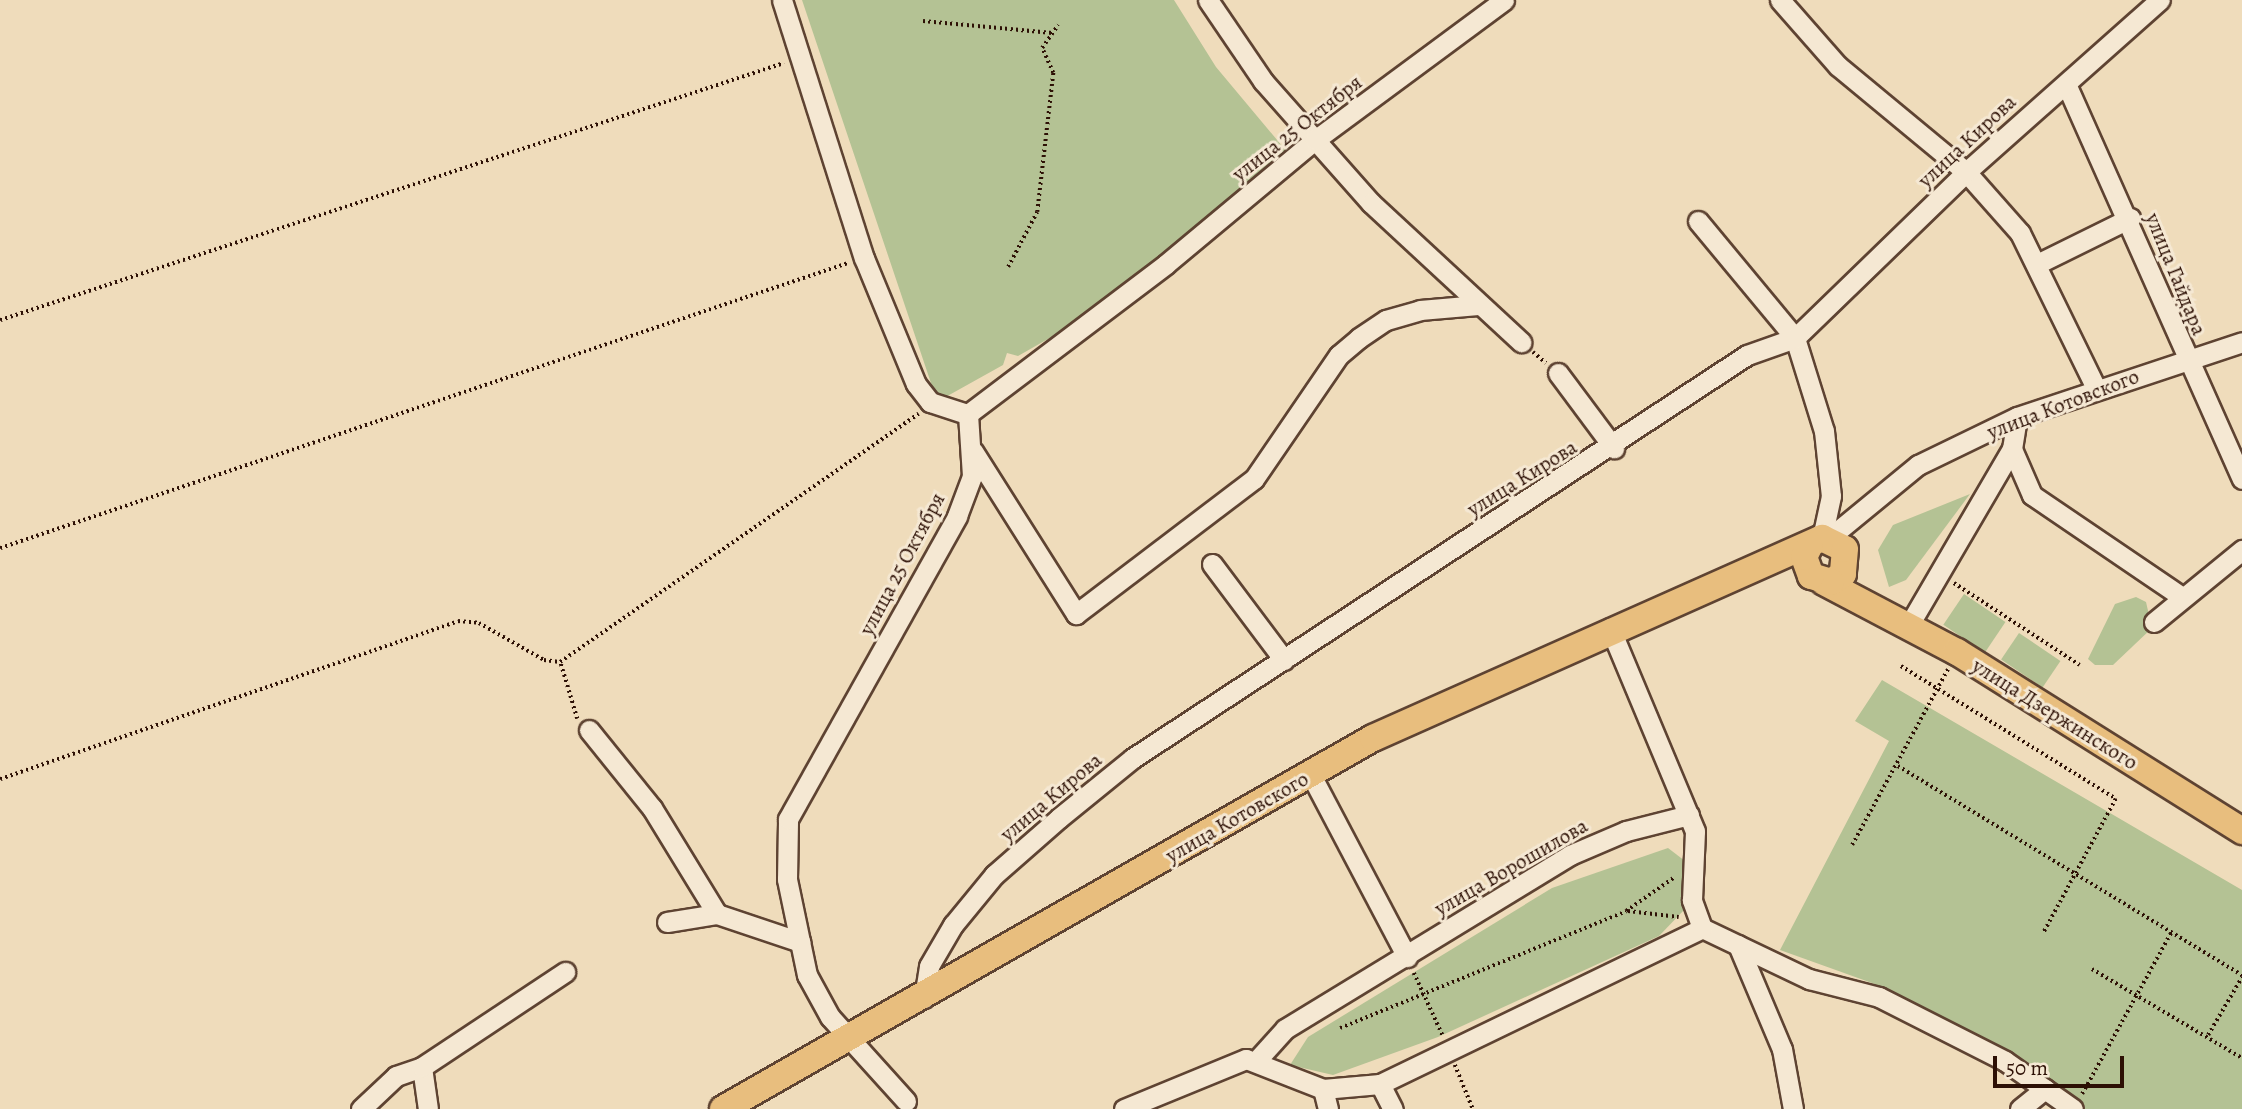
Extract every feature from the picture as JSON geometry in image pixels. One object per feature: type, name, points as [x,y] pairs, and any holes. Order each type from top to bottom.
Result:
[{"type":"highway","name":"улица Котовского","points":[[723,1109],[924,998],[1373,738],[1610,628],[1769,559],[1831,547]]},
{"type":"highway","points":[[1817,579],[1804,557],[1831,547]]},
{"type":"highway","points":[[1769,559],[1817,579],[1843,574],[1831,547]]},
{"type":"highway","points":[[1831,547],[1865,602]]},
{"type":"highway","name":"улица Дзержинского","points":[[1817,579],[1957,652],[2242,831]]},
{"type":"street","points":[[782,0],[803,57],[864,258],[930,402],[968,414]]},
{"type":"street","points":[[1208,0],[1263,81],[1315,140],[1478,306],[1521,342]]},
{"type":"street","name":"улица 25 Октября","points":[[906,1101],[850,1039],[807,975],[787,879],[789,820],[957,516],[972,476],[968,414],[1166,264],[1315,140],[1504,0]]},
{"type":"street","points":[[1780,0],[1839,66],[1966,172],[2020,233],[2096,388]]},
{"type":"street","name":"улица Кирова","points":[[924,998],[937,949],[994,875],[1133,758],[1614,448],[1747,355],[1795,338],[1966,172],[2067,86],[2160,0]]},
{"type":"street","name":"улица Гайдара","points":[[2067,86],[2130,218],[2186,360],[2242,479]]},
{"type":"street","points":[[2037,264],[2130,218]]},
{"type":"street","points":[[1698,221],[1795,338],[1824,431],[1831,496],[1831,547]]},
{"type":"street","points":[[972,450],[1076,614],[1254,479],[1339,355],[1359,338],[1386,320],[1420,310],[1478,306]]},
{"type":"street","name":"улица Котовского","points":[[1831,547],[1860,510],[1918,465],[2017,417],[2096,388],[2242,342]]},
{"type":"street","points":[[1558,373],[1614,448]]},
{"type":"street","points":[[1909,625],[2012,449],[2017,417]]},
{"type":"street","points":[[2012,449],[2032,495],[2182,597]]},
{"type":"street","points":[[2154,622],[2242,550]]},
{"type":"street","points":[[1212,564],[1284,660]]},
{"type":"street","points":[[1610,628],[1689,816],[1699,923]]},
{"type":"street","points":[[589,730],[652,808],[717,914]]},
{"type":"street","points":[[1311,775],[1407,957]]},
{"type":"street","name":"улица Ворошилова","points":[[1256,1061],[1285,1029],[1407,957],[1570,855],[1626,831],[1689,816]]},
{"type":"street","points":[[667,922],[717,914],[800,942]]},
{"type":"street","points":[[1699,923],[1809,979],[1879,997],[2005,1061],[2045,1089],[2076,1103]]},
{"type":"street","points":[[1125,1109],[1235,1062],[1256,1061],[1323,1089],[1380,1084],[1450,1052],[1699,923]]},
{"type":"street","points":[[1738,945],[1782,1049],[1793,1109]]},
{"type":"street","points":[[362,1109],[396,1076],[422,1067],[565,972]]},
{"type":"street","points":[[422,1067],[428,1109]]},
{"type":"street","points":[[1380,1084],[1393,1109]]},
{"type":"street","points":[[1323,1089],[1328,1109]]},
{"type":"street","points":[[2020,1109],[2045,1089]]},
{"type":"path","points":[[923,21],[1052,33]]},
{"type":"path","points":[[1009,267],[1037,212],[1053,73],[1042,48],[1058,24]]},
{"type":"path","points":[[0,320],[803,57]]},
{"type":"path","points":[[0,548],[864,258]]},
{"type":"path","points":[[1521,342],[1558,373]]},
{"type":"path","points":[[0,779],[458,621],[479,623],[544,660],[560,662],[930,402]]},
{"type":"path","points":[[1940,574],[2080,665]]},
{"type":"path","points":[[1852,845],[1898,766],[1957,652]]},
{"type":"path","points":[[560,662],[569,701],[589,730]]},
{"type":"path","points":[[1901,666],[1936,693],[2116,799],[2043,934]]},
{"type":"path","points":[[1898,766],[2078,872],[2242,976],[2208,1035]]},
{"type":"path","points":[[1340,1028],[1626,911],[1695,864]]},
{"type":"path","points":[[1626,911],[1699,923]]},
{"type":"path","points":[[2076,1103],[2171,933]]},
{"type":"path","points":[[1407,957],[1473,1109]]},
{"type":"path","points":[[2092,969],[2135,999],[2208,1035],[2242,1058]]},
{"type":"green space","points":[[802,0],[1174,0],[1216,67],[1288,153],[1165,258],[1062,331],[1018,356],[1007,353],[1003,365],[942,399],[934,392]]},
{"type":"green space","points":[[1970,494],[1906,580],[1889,587],[1878,550],[1893,525]]},
{"type":"green space","points":[[1964,594],[2005,622],[1985,653],[1943,625]]},
{"type":"green space","points":[[2136,597],[2146,602],[2152,628],[2113,665],[2095,665],[2088,659],[2115,604]]},
{"type":"green space","points":[[2019,633],[2060,661],[2043,687],[2001,660]]},
{"type":"green space","points":[[1882,680],[2242,890],[2242,1109],[2081,1109],[1966,1029],[1872,983],[1780,950],[1889,741],[1855,721]]},
{"type":"green space","points":[[1668,848],[1685,861],[1687,884],[1684,910],[1659,936],[1438,1037],[1333,1075],[1290,1065],[1308,1037],[1552,888]]}]
